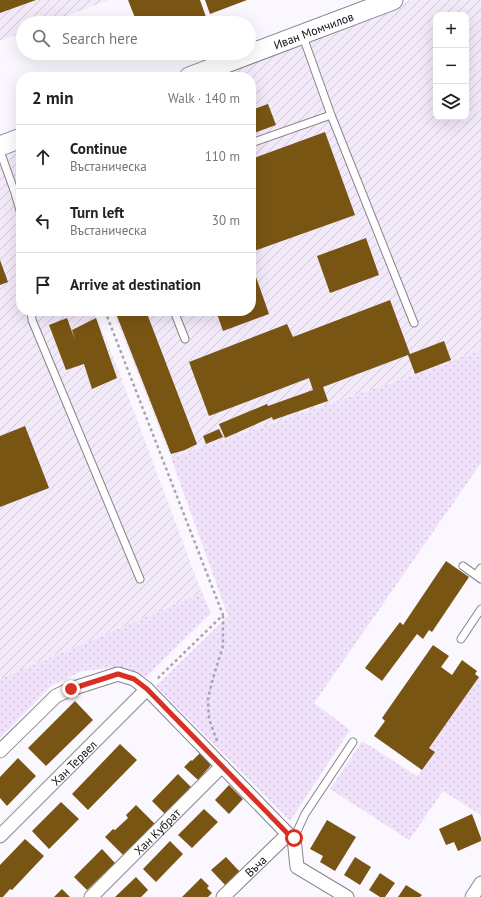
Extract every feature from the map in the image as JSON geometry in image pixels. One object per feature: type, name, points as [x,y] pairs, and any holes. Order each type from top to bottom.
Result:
[{"type":"street","name":"Иван Момчилов","points":[[256,52],[393,0]]},
{"type":"street","name":"Иван Момчилов","points":[[202,72],[234,60]]},
{"type":"street","points":[[0,146],[16,140]]},
{"type":"street","points":[[0,751],[56,696],[71,689],[118,674],[134,679],[147,689],[291,836],[296,867],[347,897]]},
{"type":"street","name":"Хан Тервел","points":[[0,836],[147,689]]},
{"type":"street","name":"Хан Кубрат","points":[[91,897],[220,763]]},
{"type":"street","name":"Въча","points":[[223,897],[291,836]]},
{"type":"street","points":[[472,897],[481,883]]},
{"type":"lane","points":[[302,34],[331,115],[414,323]]},
{"type":"lane","points":[[256,141],[331,115]]},
{"type":"lane","points":[[0,151],[16,196]]},
{"type":"lane","points":[[32,316],[140,579]]},
{"type":"lane","points":[[176,316],[185,339]]},
{"type":"lane","points":[[462,566],[478,577],[481,568]]},
{"type":"lane","points":[[461,639],[481,609]]},
{"type":"lane","points":[[291,836],[353,742]]},
{"type":"path","points":[[107,316],[223,615],[223,646],[208,699],[209,719],[220,753],[220,763]]},
{"type":"path","points":[[147,689],[223,615]]},
{"type":"shaded area","points":[[0,0],[109,0],[66,16],[16,16],[16,35],[0,41]]},
{"type":"shaded area","points":[[411,0],[481,0],[481,350],[411,376],[171,458],[115,316],[256,316],[256,72],[220,72],[252,60],[256,60],[256,59]]},
{"type":"shaded area","points":[[16,151],[16,316],[96,316],[118,369],[202,593],[0,679],[0,157]]},
{"type":"shaded area","points":[[481,350],[481,463],[314,703],[350,730],[290,821],[156,686],[228,616],[171,458],[411,376]]},
{"type":"shaded area","points":[[202,593],[211,613],[146,677],[114,668],[82,671],[51,686],[0,738],[0,679]]},
{"type":"shaded area","points":[[479,677],[481,679],[481,815],[443,791],[409,840],[330,789],[362,741],[417,776],[435,752],[429,748]]},
{"type":"building","points":[[0,0],[36,0],[0,13]]},
{"type":"building","points":[[128,0],[200,0],[206,16],[134,16]]},
{"type":"building","points":[[205,0],[247,0],[210,14]]},
{"type":"building","points":[[268,104],[276,125],[256,132],[256,108]]},
{"type":"building","points":[[325,132],[355,215],[256,250],[256,157]]},
{"type":"building","points":[[366,238],[379,275],[330,293],[317,256]]},
{"type":"building","points":[[0,260],[8,282],[0,285]]},
{"type":"building","points":[[256,277],[269,314],[223,331],[218,316],[256,316]]},
{"type":"building","points":[[390,300],[410,354],[444,341],[451,360],[415,374],[408,355],[323,387],[328,401],[273,420],[272,417],[225,438],[219,424],[267,404],[268,406],[313,390],[309,378],[209,416],[189,362],[287,324],[293,337]]},
{"type":"building","points":[[117,316],[148,316],[197,444],[185,450],[171,454]]},
{"type":"building","points":[[67,318],[75,340],[72,330],[96,318],[117,378],[92,389],[84,364],[66,370],[49,325]]},
{"type":"building","points":[[25,426],[49,488],[0,507],[0,436]]},
{"type":"building","points":[[219,429],[223,437],[206,444],[203,436]]},
{"type":"building","points":[[446,561],[469,577],[432,632],[429,630],[423,639],[417,634],[382,681],[365,668],[400,622],[403,625]]},
{"type":"building","points":[[433,645],[449,656],[441,667],[452,675],[462,660],[477,671],[475,674],[479,677],[429,748],[435,752],[422,770],[374,736],[385,721],[382,718]]},
{"type":"building","points":[[75,701],[93,720],[46,766],[28,748]]},
{"type":"building","points":[[120,744],[137,760],[88,810],[72,794]]},
{"type":"building","points":[[200,753],[212,764],[198,780],[184,767]]},
{"type":"building","points":[[18,758],[36,776],[7,806],[0,798],[0,777]]},
{"type":"building","points":[[178,774],[191,787],[165,814],[152,801]]},
{"type":"building","points":[[229,785],[243,799],[229,814],[215,800]]},
{"type":"building","points":[[61,802],[79,819],[49,849],[32,831]]},
{"type":"building","points":[[136,805],[155,824],[123,855],[105,837],[128,818],[126,815]]},
{"type":"building","points":[[204,809],[218,822],[192,848],[178,835]]},
{"type":"building","points":[[472,814],[481,841],[458,851],[454,842],[446,845],[439,829]]},
{"type":"building","points":[[327,820],[356,837],[335,871],[320,862],[323,856],[310,849]]},
{"type":"building","points":[[25,839],[44,856],[12,890],[10,889],[3,897],[0,897],[0,865]]},
{"type":"building","points":[[170,841],[183,854],[156,882],[143,869]]},
{"type":"building","points":[[102,849],[115,863],[87,890],[74,877]]},
{"type":"building","points":[[226,857],[240,872],[226,886],[211,870]]},
{"type":"building","points":[[355,857],[371,867],[360,885],[344,875]]},
{"type":"building","points":[[380,873],[395,883],[385,897],[380,897],[369,890]]},
{"type":"building","points":[[136,877],[148,890],[141,897],[115,897]]},
{"type":"building","points":[[201,878],[209,886],[207,888],[212,893],[208,897],[182,897]]},
{"type":"building","points":[[406,885],[422,895],[420,897],[398,897]]},
{"type":"building","points":[[62,889],[70,897],[54,897]]},
{"type":"route","points":[[71,689],[118,674],[134,679],[147,689],[288,834],[294,838]]}]
